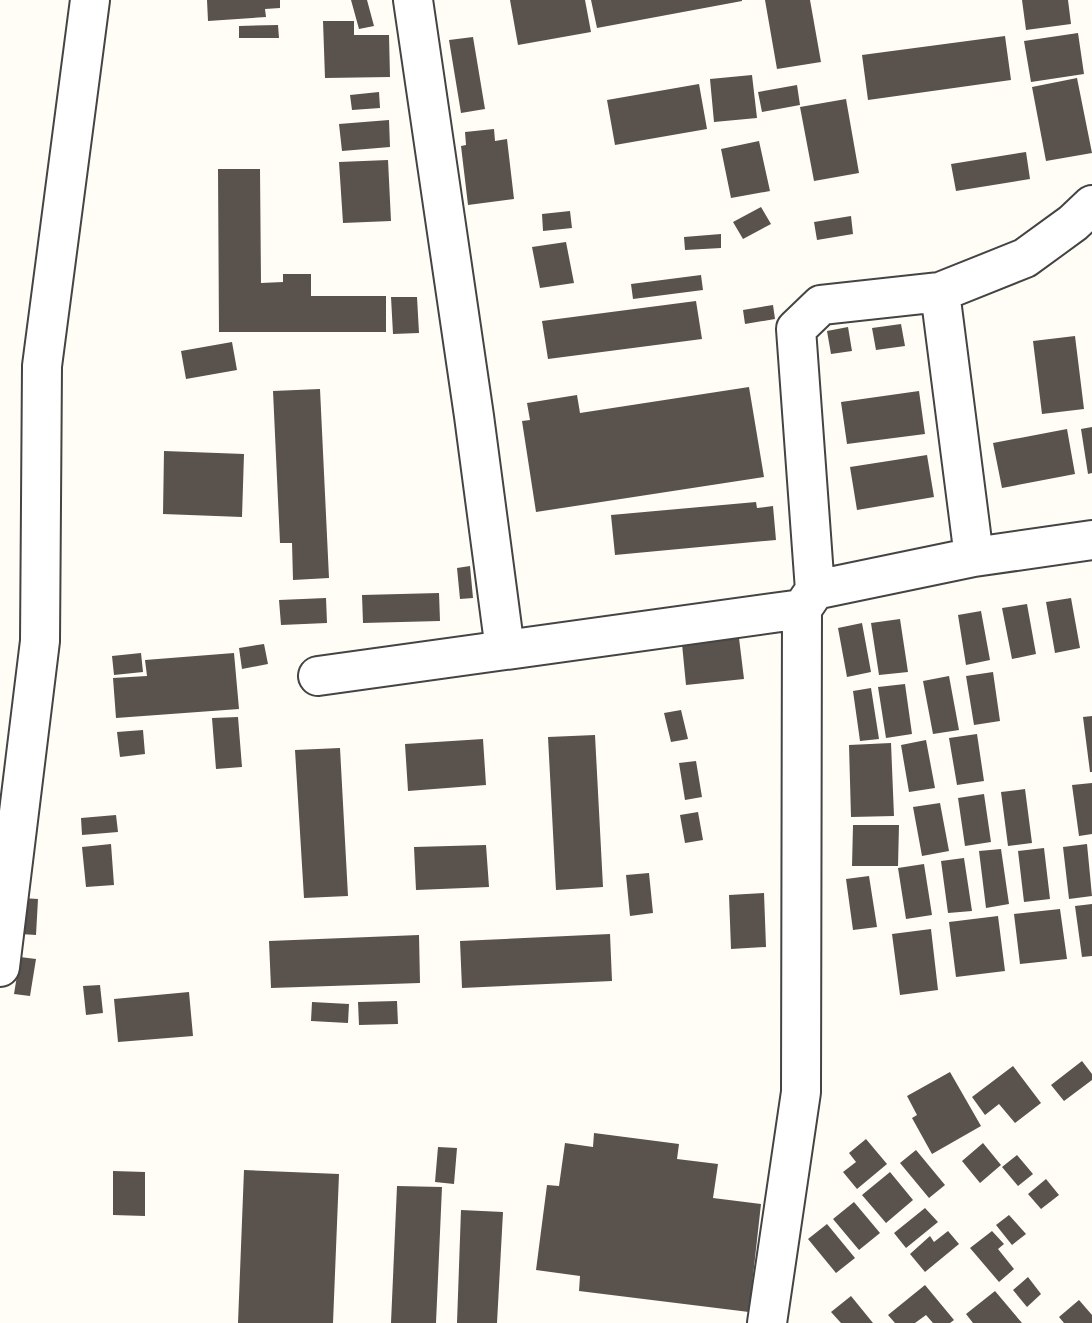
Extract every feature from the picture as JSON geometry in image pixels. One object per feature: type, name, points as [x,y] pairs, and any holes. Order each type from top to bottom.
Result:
[{"type":"lane","points":[[0,967],[40,641],[42,366],[90,0]]},
{"type":"lane","points":[[413,0],[505,650]]},
{"type":"lane","points":[[767,1323],[801,1092],[808,599],[796,328],[821,305],[940,292],[1025,258],[1073,223],[1092,205]]},
{"type":"lane","points":[[940,292],[974,558]]},
{"type":"lane","points":[[318,676],[505,650],[808,599],[974,558],[1092,540]]},
{"type":"building","points":[[207,0],[280,0],[280,8],[265,9],[266,17],[208,21]]},
{"type":"building","points":[[351,0],[367,0],[374,26],[359,29]]},
{"type":"building","points":[[510,0],[585,0],[591,32],[518,45]]},
{"type":"building","points":[[591,0],[742,0],[742,1],[597,28]]},
{"type":"building","points":[[765,0],[810,0],[821,62],[777,69]]},
{"type":"building","points":[[1022,0],[1068,0],[1071,24],[1026,30]]},
{"type":"building","points":[[323,21],[354,21],[354,35],[389,35],[390,77],[325,78]]},
{"type":"building","points":[[278,25],[279,38],[239,38],[239,26]]},
{"type":"building","points":[[1078,33],[1084,74],[1031,82],[1024,41]]},
{"type":"building","points":[[1005,36],[1011,80],[868,100],[862,55]]},
{"type":"building","points":[[473,37],[485,109],[461,113],[449,40]]},
{"type":"building","points":[[752,75],[757,118],[714,122],[710,79]]},
{"type":"building","points":[[1077,78],[1092,153],[1046,161],[1032,87]]},
{"type":"building","points":[[699,84],[707,129],[615,145],[607,100]]},
{"type":"building","points":[[797,85],[800,105],[762,112],[758,92]]},
{"type":"building","points":[[379,92],[380,108],[352,110],[350,95]]},
{"type":"building","points":[[846,99],[859,173],[814,181],[800,107]]},
{"type":"building","points":[[389,120],[390,147],[342,151],[339,124]]},
{"type":"building","points":[[494,129],[495,141],[507,139],[514,199],[468,205],[461,146],[466,145],[465,132]]},
{"type":"building","points":[[759,141],[770,191],[731,198],[721,149]]},
{"type":"building","points":[[1026,152],[1030,179],[956,191],[951,164]]},
{"type":"building","points":[[388,160],[391,221],[343,223],[339,162]]},
{"type":"building","points":[[218,169],[260,169],[261,283],[283,282],[283,274],[311,274],[311,296],[386,296],[386,332],[219,332]]},
{"type":"building","points":[[761,207],[771,224],[743,239],[733,222]]},
{"type":"building","points":[[570,211],[572,228],[543,231],[542,214]]},
{"type":"building","points":[[851,216],[853,234],[817,240],[814,222]]},
{"type":"building","points":[[721,234],[721,248],[685,250],[684,237]]},
{"type":"building","points":[[566,242],[574,283],[540,288],[532,247]]},
{"type":"building","points":[[701,275],[703,290],[633,299],[631,284]]},
{"type":"building","points":[[391,297],[417,297],[419,333],[393,334]]},
{"type":"building","points":[[696,301],[702,339],[548,359],[542,321]]},
{"type":"building","points":[[773,305],[775,319],[745,324],[743,310]]},
{"type":"building","points":[[901,324],[905,346],[876,350],[872,328]]},
{"type":"building","points":[[848,327],[852,351],[831,354],[827,331]]},
{"type":"building","points":[[1075,336],[1084,409],[1042,414],[1033,341]]},
{"type":"building","points":[[232,342],[237,370],[186,379],[181,351]]},
{"type":"building","points":[[749,387],[764,477],[536,512],[522,421],[530,420],[527,403],[577,395],[580,413]]},
{"type":"building","points":[[320,389],[329,578],[293,580],[292,543],[280,543],[273,391]]},
{"type":"building","points":[[919,391],[925,434],[847,444],[841,402]]},
{"type":"building","points":[[1092,427],[1092,473],[1088,474],[1081,429]]},
{"type":"building","points":[[1067,429],[1075,474],[1002,488],[993,443]]},
{"type":"building","points":[[164,451],[244,454],[242,517],[163,514]]},
{"type":"building","points":[[927,455],[934,497],[857,510],[850,467]]},
{"type":"building","points":[[756,502],[757,508],[773,506],[776,540],[615,555],[611,515]]},
{"type":"building","points":[[470,566],[473,598],[460,599],[457,568]]},
{"type":"building","points":[[439,593],[440,621],[363,623],[362,595]]},
{"type":"building","points":[[326,598],[327,623],[281,625],[279,600]]},
{"type":"building","points":[[1071,598],[1080,648],[1055,653],[1046,602]]},
{"type":"building","points":[[1027,604],[1036,654],[1012,659],[1002,608]]},
{"type":"building","points":[[981,611],[990,660],[966,665],[958,615]]},
{"type":"building","points":[[900,619],[908,672],[879,675],[871,623]]},
{"type":"building","points":[[862,623],[871,672],[847,677],[838,628]]},
{"type":"building","points":[[739,638],[744,679],[686,685],[682,644]]},
{"type":"building","points":[[264,644],[268,664],[242,669],[239,648]]},
{"type":"building","points":[[141,653],[143,672],[114,675],[112,656]]},
{"type":"building","points":[[234,653],[239,709],[116,718],[113,678],[147,676],[145,660]]},
{"type":"building","points":[[993,672],[1000,721],[974,725],[966,676]]},
{"type":"building","points":[[949,676],[959,730],[933,734],[923,681]]},
{"type":"building","points":[[905,684],[912,734],[886,738],[878,687]]},
{"type":"building","points":[[871,688],[879,739],[860,741],[853,691]]},
{"type":"building","points":[[681,710],[688,739],[671,742],[664,713]]},
{"type":"building","points":[[1092,716],[1092,772],[1090,772],[1083,717]]},
{"type":"building","points":[[238,717],[242,767],[216,769],[212,718]]},
{"type":"building","points":[[143,730],[145,754],[120,757],[117,732]]},
{"type":"building","points":[[977,734],[984,781],[957,785],[949,738]]},
{"type":"building","points":[[595,735],[603,887],[556,890],[548,737]]},
{"type":"building","points":[[483,739],[486,785],[408,791],[405,744]]},
{"type":"building","points":[[926,740],[935,788],[909,792],[901,745]]},
{"type":"building","points":[[891,743],[894,816],[851,817],[849,745]]},
{"type":"building","points":[[340,748],[348,896],[304,898],[295,750]]},
{"type":"building","points":[[696,761],[702,797],[685,800],[679,763]]},
{"type":"building","points":[[1092,783],[1092,834],[1079,836],[1072,785]]},
{"type":"building","points":[[1025,789],[1032,843],[1008,846],[1001,792]]},
{"type":"building","points":[[984,794],[991,842],[965,846],[958,798]]},
{"type":"building","points":[[940,803],[949,851],[922,856],[913,807]]},
{"type":"building","points":[[698,812],[703,840],[685,843],[680,815]]},
{"type":"building","points":[[116,815],[118,832],[82,835],[81,818]]},
{"type":"building","points":[[853,825],[899,825],[898,866],[852,866]]},
{"type":"building","points":[[111,844],[114,885],[86,887],[82,847]]},
{"type":"building","points":[[1087,844],[1092,896],[1069,899],[1063,847]]},
{"type":"building","points":[[486,845],[489,887],[416,890],[414,847]]},
{"type":"building","points":[[1044,848],[1050,899],[1024,902],[1018,851]]},
{"type":"building","points":[[1001,849],[1009,904],[986,908],[979,851]]},
{"type":"building","points":[[964,858],[972,911],[948,913],[941,861]]},
{"type":"building","points":[[924,864],[932,915],[906,919],[898,868]]},
{"type":"building","points":[[649,873],[653,913],[630,916],[626,875]]},
{"type":"building","points":[[869,876],[877,927],[853,930],[846,879]]},
{"type":"building","points":[[764,893],[766,947],[731,949],[729,895]]},
{"type":"building","points":[[22,898],[38,899],[36,935],[20,934]]},
{"type":"building","points":[[1092,904],[1092,956],[1082,957],[1075,906]]},
{"type":"building","points":[[1060,909],[1067,959],[1020,964],[1014,914]]},
{"type":"building","points":[[998,916],[1005,971],[956,977],[949,922]]},
{"type":"building","points":[[931,929],[938,990],[900,995],[892,934]]},
{"type":"building","points":[[610,934],[612,981],[462,988],[460,941]]},
{"type":"building","points":[[419,935],[420,983],[271,988],[269,941]]},
{"type":"building","points":[[20,957],[36,959],[30,996],[14,994]]},
{"type":"building","points":[[100,985],[103,1013],[86,1015],[83,986]]},
{"type":"building","points":[[189,992],[193,1036],[118,1042],[114,999]]},
{"type":"building","points":[[397,1001],[398,1024],[359,1025],[358,1002]]},
{"type":"building","points":[[312,1002],[349,1004],[348,1023],[311,1021]]},
{"type":"building","points":[[1082,1061],[1092,1074],[1092,1080],[1064,1101],[1051,1085]]},
{"type":"building","points":[[1013,1066],[1041,1103],[1015,1123],[999,1104],[985,1115],[972,1097]]},
{"type":"building","points":[[950,1072],[981,1126],[932,1154],[912,1118],[917,1115],[907,1096]]},
{"type":"building","points":[[594,1133],[679,1144],[677,1159],[718,1164],[713,1198],[761,1204],[749,1312],[579,1291],[580,1276],[536,1270],[547,1185],[559,1186],[565,1143],[593,1147]]},
{"type":"building","points":[[866,1139],[887,1164],[857,1189],[843,1172],[856,1162],[849,1153]]},
{"type":"building","points":[[983,1143],[1001,1165],[980,1183],[962,1161]]},
{"type":"building","points":[[438,1147],[457,1148],[454,1184],[435,1182]]},
{"type":"building","points":[[916,1150],[945,1185],[929,1198],[900,1163]]},
{"type":"building","points":[[1017,1155],[1033,1174],[1018,1186],[1002,1167]]},
{"type":"building","points":[[244,1170],[339,1174],[333,1323],[238,1323]]},
{"type":"building","points":[[113,1171],[145,1172],[145,1216],[113,1215]]},
{"type":"building","points":[[890,1172],[913,1200],[886,1223],[862,1195]]},
{"type":"building","points":[[1046,1179],[1059,1195],[1041,1209],[1028,1194]]},
{"type":"building","points":[[397,1186],[442,1187],[436,1323],[391,1323]]},
{"type":"building","points":[[854,1202],[880,1233],[859,1250],[833,1219]]},
{"type":"building","points":[[925,1208],[938,1222],[906,1248],[894,1233]]},
{"type":"building","points":[[461,1210],[503,1212],[497,1323],[457,1323]]},
{"type":"building","points":[[1009,1215],[1026,1234],[1012,1245],[996,1225]]},
{"type":"building","points":[[827,1224],[855,1258],[836,1273],[808,1239]]},
{"type":"building","points":[[948,1231],[959,1244],[925,1272],[910,1254],[930,1236],[934,1242]]},
{"type":"building","points":[[992,1231],[1004,1244],[998,1249],[1014,1269],[999,1282],[970,1248]]},
{"type":"building","points":[[1028,1277],[1041,1294],[1027,1307],[1013,1290]]},
{"type":"building","points":[[925,1285],[954,1320],[950,1323],[933,1323],[926,1315],[915,1323],[895,1323],[888,1315]]},
{"type":"building","points":[[995,1291],[1022,1323],[973,1323],[966,1314]]},
{"type":"building","points":[[851,1296],[873,1323],[841,1323],[831,1312]]},
{"type":"building","points":[[1079,1300],[1092,1315],[1092,1323],[1064,1323],[1059,1317]]}]
